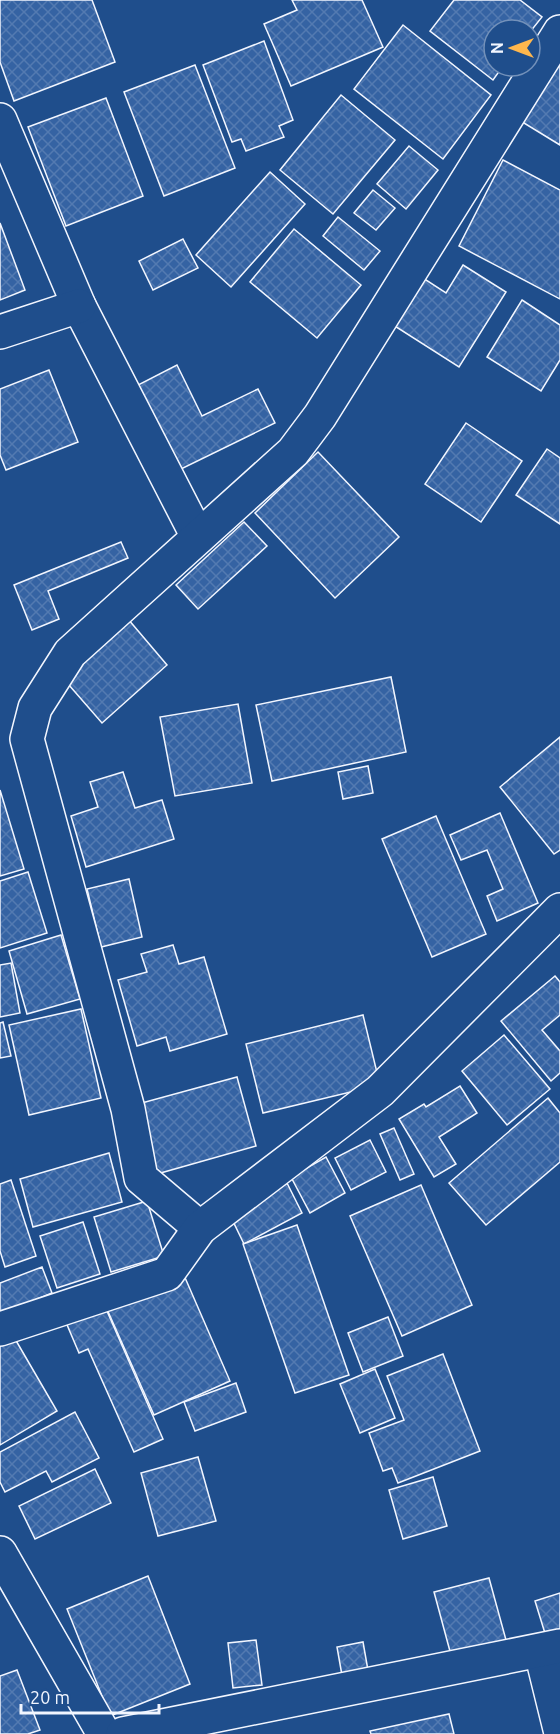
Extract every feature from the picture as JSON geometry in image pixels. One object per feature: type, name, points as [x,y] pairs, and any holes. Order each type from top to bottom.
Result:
[{"type":"street","points":[[200,1228],[141,1178],[128,1109],[27,739],[35,708],[70,653],[293,452],[320,416],[560,32]]},
{"type":"street","points":[[0,120],[79,306],[198,537]]},
{"type":"street","points":[[0,332],[79,306]]},
{"type":"street","points":[[0,1329],[166,1274],[200,1228],[380,1091],[560,910]]},
{"type":"street","points":[[0,1553],[104,1734]]},
{"type":"street","points":[[123,1734],[550,1649],[560,1729]]},
{"type":"building","points":[[0,0],[92,0],[115,62],[14,101],[0,62]]},
{"type":"building","points":[[292,0],[362,0],[383,47],[291,86],[264,24],[297,10]]},
{"type":"building","points":[[454,0],[520,0],[542,17],[482,18],[482,71],[430,31]]},
{"type":"building","points":[[403,25],[491,95],[443,159],[354,89]]},
{"type":"building","points":[[264,41],[293,120],[279,126],[284,137],[246,151],[241,139],[232,142],[203,65]]},
{"type":"building","points":[[560,53],[560,145],[519,120]]},
{"type":"building","points":[[195,65],[235,168],[164,196],[124,92]]},
{"type":"building","points":[[341,95],[395,140],[333,214],[280,170]]},
{"type":"building","points":[[106,98],[143,196],[66,226],[28,127]]},
{"type":"building","points":[[409,146],[438,170],[406,209],[377,184]]},
{"type":"building","points":[[503,160],[560,190],[560,299],[459,246]]},
{"type":"building","points":[[270,172],[305,204],[231,287],[196,255]]},
{"type":"building","points":[[373,190],[395,208],[376,230],[354,213]]},
{"type":"building","points":[[338,217],[380,251],[364,270],[323,236]]},
{"type":"building","points":[[0,223],[25,290],[0,300]]},
{"type":"building","points":[[294,229],[361,285],[317,338],[250,282]]},
{"type":"building","points":[[183,239],[198,268],[153,290],[139,261]]},
{"type":"building","points":[[463,265],[506,292],[459,367],[390,323],[420,276],[446,293]]},
{"type":"building","points":[[522,300],[560,325],[560,360],[541,391],[487,357]]},
{"type":"building","points":[[177,365],[202,416],[258,389],[275,423],[179,470],[138,385]]},
{"type":"building","points":[[49,370],[78,442],[6,470],[0,455],[0,389]]},
{"type":"building","points":[[466,423],[522,461],[481,522],[425,484]]},
{"type":"building","points":[[547,449],[560,458],[560,524],[516,495]]},
{"type":"building","points":[[318,452],[399,537],[335,598],[255,513]]},
{"type":"building","points":[[244,522],[267,546],[198,609],[176,585]]},
{"type":"building","points":[[121,542],[128,558],[48,591],[59,619],[32,630],[14,585]]},
{"type":"building","points":[[128,619],[167,665],[102,723],[62,677]]},
{"type":"building","points":[[391,677],[406,752],[272,781],[256,705]]},
{"type":"building","points":[[238,704],[252,783],[175,796],[160,717]]},
{"type":"building","points":[[560,737],[560,850],[554,854],[500,787]]},
{"type":"building","points":[[368,766],[373,793],[343,799],[338,772]]},
{"type":"building","points":[[123,772],[135,808],[162,800],[174,839],[86,867],[71,816],[98,807],[90,782]]},
{"type":"building","points":[[0,790],[24,869],[0,876]]},
{"type":"building","points":[[500,813],[538,903],[497,921],[487,896],[503,889],[487,850],[461,860],[450,835]]},
{"type":"building","points":[[436,816],[486,934],[432,957],[382,839]]},
{"type":"building","points":[[28,872],[47,933],[0,948],[0,881]]},
{"type":"building","points":[[129,879],[142,937],[101,947],[87,889]]},
{"type":"building","points":[[61,935],[80,999],[27,1014],[9,951]]},
{"type":"building","points":[[173,945],[179,964],[204,957],[227,1034],[170,1051],[166,1037],[137,1046],[118,980],[147,972],[141,954]]},
{"type":"building","points":[[11,963],[20,1013],[0,1017],[0,965]]},
{"type":"building","points":[[555,976],[560,982],[560,1015],[542,1030],[560,1051],[560,1073],[551,1081],[501,1021]]},
{"type":"building","points":[[81,1009],[101,1098],[29,1115],[9,1025]]},
{"type":"building","points":[[363,1015],[380,1085],[263,1113],[246,1044]]},
{"type":"building","points":[[3,1022],[11,1056],[0,1058],[0,1023]]},
{"type":"building","points":[[504,1035],[550,1089],[507,1125],[462,1071]]},
{"type":"building","points":[[237,1077],[256,1146],[157,1174],[138,1104]]},
{"type":"building","points":[[460,1086],[477,1113],[439,1137],[456,1164],[434,1177],[399,1119],[424,1104],[426,1107]]},
{"type":"building","points":[[548,1098],[560,1113],[560,1162],[486,1225],[449,1183]]},
{"type":"building","points":[[394,1128],[414,1174],[400,1180],[380,1134]]},
{"type":"building","points":[[370,1140],[386,1172],[351,1190],[335,1158]]},
{"type":"building","points":[[109,1153],[122,1202],[33,1227],[20,1179]]},
{"type":"building","points":[[326,1157],[345,1193],[310,1213],[291,1177]]},
{"type":"building","points":[[11,1180],[36,1256],[5,1267],[0,1251],[0,1184]]},
{"type":"building","points":[[287,1183],[302,1213],[244,1244],[229,1213]]},
{"type":"building","points":[[421,1185],[472,1305],[402,1336],[350,1216]]},
{"type":"building","points":[[147,1201],[164,1256],[111,1272],[94,1217]]},
{"type":"building","points":[[83,1222],[100,1274],[57,1288],[40,1236]]},
{"type":"building","points":[[297,1225],[349,1375],[295,1393],[243,1244]]},
{"type":"building","points":[[42,1267],[52,1293],[0,1314],[0,1283]]},
{"type":"building","points":[[183,1273],[230,1381],[154,1415],[106,1307]]},
{"type":"building","points":[[103,1302],[163,1439],[134,1452],[88,1349],[79,1353],[65,1320]]},
{"type":"building","points":[[388,1317],[403,1356],[363,1372],[348,1333]]},
{"type":"building","points":[[11,1332],[57,1411],[0,1445],[0,1339]]},
{"type":"building","points":[[443,1354],[480,1451],[398,1483],[392,1468],[383,1471],[369,1433],[404,1420],[387,1376]]},
{"type":"building","points":[[375,1369],[395,1418],[360,1433],[340,1384]]},
{"type":"building","points":[[236,1383],[246,1412],[195,1431],[184,1402]]},
{"type":"building","points":[[75,1412],[99,1458],[52,1482],[46,1471],[5,1492],[0,1482],[0,1452]]},
{"type":"building","points":[[198,1457],[216,1521],[158,1536],[141,1473]]},
{"type":"building","points":[[95,1469],[111,1503],[35,1539],[19,1506]]},
{"type":"building","points":[[433,1477],[447,1526],[403,1539],[389,1490]]},
{"type":"building","points":[[148,1576],[190,1684],[110,1716],[67,1609]]},
{"type":"building","points":[[489,1578],[506,1640],[451,1655],[434,1592]]},
{"type":"building","points":[[560,1593],[560,1640],[548,1643],[535,1601]]},
{"type":"building","points":[[256,1640],[262,1685],[233,1688],[228,1643]]},
{"type":"building","points":[[363,1642],[369,1676],[343,1681],[337,1647]]},
{"type":"building","points":[[17,1670],[40,1730],[28,1734],[0,1734],[0,1676]]},
{"type":"building","points":[[449,1714],[454,1734],[371,1734],[370,1731]]}]
